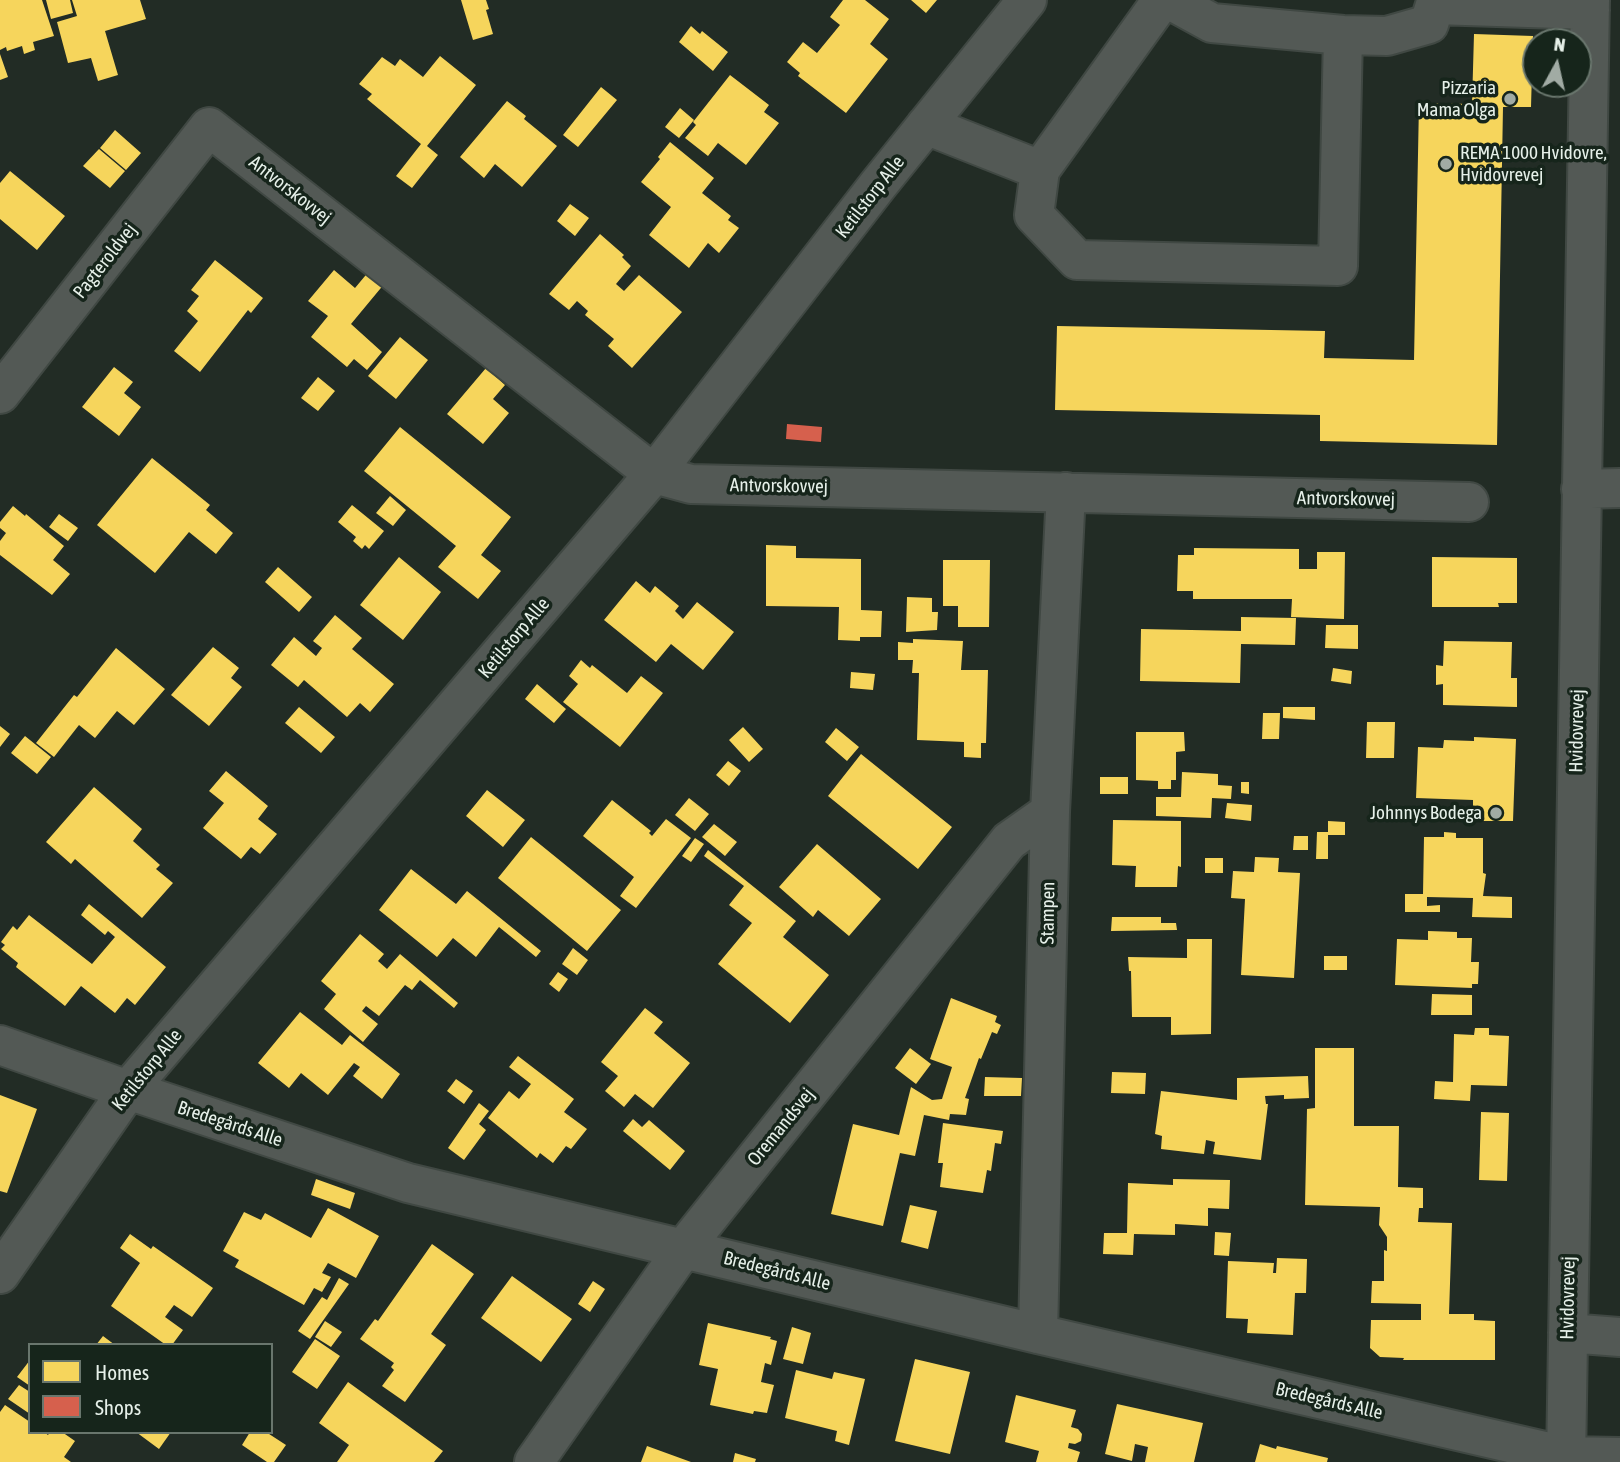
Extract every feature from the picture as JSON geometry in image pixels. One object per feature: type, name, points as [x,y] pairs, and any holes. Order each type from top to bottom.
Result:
[{"type":"street","name":"Ketilstorp Alle","points":[[0,1274],[128,1090],[654,474],[1027,0]]},
{"type":"street","points":[[1162,0],[1040,170],[1034,215],[1077,260],[1338,266],[1343,35]]},
{"type":"street","points":[[1170,0],[1212,23],[1343,35],[1387,36],[1429,24],[1435,3],[1590,5]]},
{"type":"street","name":"Hvidovrevej","points":[[1566,1459],[1590,5]]},
{"type":"street","points":[[926,125],[1040,170]]},
{"type":"street","name":"Antvorskovvej","points":[[209,127],[654,474],[691,484],[1469,502]]},
{"type":"street","name":"Pagteroldvej","points":[[0,394],[209,127]]},
{"type":"street","points":[[1581,489],[1620,488]]},
{"type":"street","name":"Stampen","points":[[1038,1334],[1050,812],[1066,492]]},
{"type":"street","name":"Oremandsvej","points":[[534,1462],[684,1248],[1009,841],[1050,812]]},
{"type":"street","name":"Bredegårds Alle","points":[[0,1045],[408,1183],[1566,1459],[1620,1457]]},
{"type":"street","points":[[1568,1334],[1620,1337]]},
{"type":"building: Homes","points":[[0,0],[42,0],[54,36],[33,42],[35,50],[24,54],[22,46],[7,51],[6,47],[0,50]]},
{"type":"building: Homes","points":[[46,0],[70,0],[73,13],[51,19]]},
{"type":"building: Homes","points":[[72,0],[140,0],[146,19],[105,31],[118,75],[98,81],[91,58],[68,63],[57,22],[77,16]]},
{"type":"building: Homes","points":[[461,0],[486,0],[493,34],[473,40]]},
{"type":"building: Homes","points":[[843,0],[865,0],[889,19],[870,44],[888,59],[846,113],[798,76],[800,73],[787,62],[803,42],[817,53],[840,25],[830,17]]},
{"type":"building: Homes","points":[[911,0],[937,0],[926,13]]},
{"type":"building: Homes","points":[[691,26],[700,34],[702,31],[728,52],[713,71],[679,42]]},
{"type":"building: Homes","points":[[1474,34],[1522,36],[1522,98],[1531,98],[1531,107],[1503,107],[1497,445],[1320,441],[1320,415],[1055,410],[1057,326],[1325,331],[1324,358],[1414,360],[1419,103],[1472,104]]},
{"type":"building: Homes","points":[[0,54],[8,77],[0,80]]},
{"type":"building: Homes","points":[[440,56],[476,85],[427,146],[438,155],[412,188],[396,176],[421,144],[367,99],[372,94],[359,84],[382,57],[395,66],[400,59],[423,77]]},
{"type":"building: Homes","points":[[730,75],[769,105],[764,112],[779,123],[746,165],[718,143],[708,156],[685,138],[696,125],[693,122]]},
{"type":"building: Homes","points":[[601,87],[617,100],[578,147],[563,135]]},
{"type":"building: Homes","points":[[507,101],[557,146],[522,187],[495,164],[484,178],[460,157]]},
{"type":"building: Homes","points":[[680,108],[694,120],[679,138],[665,127]]},
{"type":"building: Homes","points":[[115,130],[141,153],[126,170],[100,148]]},
{"type":"building: Homes","points":[[670,142],[714,178],[702,193],[731,216],[728,220],[739,228],[719,253],[708,243],[689,268],[649,235],[671,207],[641,182]]},
{"type":"building: Homes","points":[[99,149],[125,171],[110,188],[83,166]]},
{"type":"building: Homes","points":[[10,171],[65,216],[37,250],[0,219],[0,183]]},
{"type":"building: Homes","points":[[570,204],[589,218],[575,236],[557,221]]},
{"type":"building: Homes","points":[[600,234],[624,255],[622,257],[631,266],[616,284],[624,291],[639,275],[682,312],[632,368],[608,346],[614,339],[585,315],[588,311],[577,301],[569,310],[549,294]]},
{"type":"building: Homes","points":[[215,260],[263,298],[251,313],[248,310],[200,372],[174,351],[198,321],[187,311],[199,296],[191,290]]},
{"type":"building: Homes","points":[[334,270],[355,288],[370,270],[385,283],[351,324],[382,352],[367,370],[354,359],[347,367],[311,337],[328,316],[308,301]]},
{"type":"building: Homes","points":[[400,337],[428,360],[396,399],[368,376]]},
{"type":"building: Homes","points":[[114,367],[133,382],[124,393],[141,407],[119,436],[82,407]]},
{"type":"building: Homes","points":[[486,368],[505,385],[493,399],[509,413],[483,444],[447,414]]},
{"type":"building: Homes","points":[[318,377],[335,391],[318,411],[301,398]]},
{"type":"building: Homes","points":[[400,427],[511,517],[481,555],[501,571],[478,599],[438,567],[456,546],[364,471]]},
{"type":"building: Homes","points":[[152,458],[210,505],[206,510],[233,533],[216,554],[189,532],[155,573],[97,525]]},
{"type":"building: Homes","points":[[390,496],[406,510],[393,526],[376,513]]},
{"type":"building: Homes","points":[[352,505],[384,531],[369,549],[365,545],[362,549],[353,541],[356,537],[338,522]]},
{"type":"building: Homes","points":[[13,506],[64,546],[53,560],[70,574],[52,595],[0,555],[0,541],[6,533],[0,528],[0,522]]},
{"type":"building: Homes","points":[[59,514],[78,528],[68,541],[49,527]]},
{"type":"building: Homes","points":[[766,545],[796,546],[796,558],[861,559],[861,610],[882,611],[881,637],[860,637],[860,641],[838,640],[839,607],[766,606]]},
{"type":"building: Homes","points":[[1194,548],[1299,549],[1299,569],[1317,569],[1317,552],[1345,552],[1344,619],[1291,617],[1292,599],[1193,599],[1193,591],[1177,591],[1178,555],[1194,555]]},
{"type":"building: Homes","points":[[399,557],[441,592],[403,640],[360,605]]},
{"type":"building: Homes","points":[[1432,557],[1517,558],[1517,603],[1498,603],[1499,607],[1432,607]]},
{"type":"building: Homes","points":[[943,560],[990,560],[989,627],[958,627],[958,606],[943,606]]},
{"type":"building: Homes","points":[[278,567],[312,597],[299,612],[265,582]]},
{"type":"building: Homes","points":[[636,581],[650,593],[655,586],[679,606],[675,611],[683,619],[697,602],[734,632],[703,670],[671,644],[656,662],[604,620]]},
{"type":"building: Homes","points":[[907,597],[932,598],[932,612],[938,612],[937,630],[906,632]]},
{"type":"building: Homes","points":[[335,615],[362,638],[352,649],[394,684],[370,712],[360,703],[347,717],[304,680],[298,687],[271,665],[294,637],[316,656],[322,648],[313,641]]},
{"type":"building: Homes","points":[[1241,617],[1296,618],[1295,645],[1241,644],[1240,683],[1140,681],[1141,629],[1241,631]]},
{"type":"building: Homes","points":[[1326,625],[1358,625],[1358,649],[1325,648]]},
{"type":"building: Homes","points":[[913,639],[963,641],[961,670],[988,670],[986,743],[981,743],[981,758],[964,757],[964,742],[917,740],[919,673],[912,673],[913,660],[898,660],[898,642],[913,643]]},
{"type":"building: Homes","points":[[1444,641],[1512,642],[1511,678],[1517,678],[1517,707],[1443,705],[1443,684],[1436,685],[1436,665],[1443,666]]},
{"type":"building: Homes","points":[[213,647],[239,668],[231,678],[242,687],[209,726],[171,695]]},
{"type":"building: Homes","points":[[116,648],[165,689],[134,725],[117,711],[95,738],[79,725],[54,757],[36,743]]},
{"type":"building: Homes","points":[[581,660],[590,668],[592,665],[627,693],[641,676],[663,693],[620,747],[563,702],[578,684],[569,676]]},
{"type":"building: Homes","points":[[1333,668],[1352,671],[1351,684],[1331,681]]},
{"type":"building: Homes","points":[[851,672],[875,674],[873,690],[850,688]]},
{"type":"building: Homes","points":[[537,684],[566,709],[554,723],[525,699]]},
{"type":"building: Homes","points":[[299,707],[335,737],[321,753],[285,723]]},
{"type":"building: Homes","points":[[1283,707],[1315,707],[1315,720],[1283,718]]},
{"type":"building: Homes","points":[[1263,713],[1280,713],[1279,739],[1262,739]]},
{"type":"building: Homes","points":[[1367,722],[1395,722],[1394,758],[1366,758]]},
{"type":"building: Homes","points":[[0,726],[10,734],[0,747]]},
{"type":"building: Homes","points":[[743,727],[763,749],[749,762],[729,740]]},
{"type":"building: Homes","points":[[836,728],[859,747],[847,761],[825,742]]},
{"type":"building: Homes","points":[[1136,732],[1184,732],[1185,751],[1176,752],[1176,780],[1171,780],[1171,789],[1158,789],[1158,781],[1136,780]]},
{"type":"building: Homes","points":[[25,736],[51,757],[37,774],[11,753]]},
{"type":"building: Homes","points":[[1474,737],[1516,739],[1513,821],[1473,821],[1473,800],[1416,798],[1418,747],[1443,748],[1444,740],[1474,741]]},
{"type":"building: Homes","points":[[861,754],[952,827],[918,869],[828,796]]},
{"type":"building: Homes","points":[[728,761],[741,771],[729,786],[716,775]]},
{"type":"building: Homes","points":[[226,771],[268,806],[258,819],[277,834],[260,854],[251,847],[241,859],[203,828],[224,803],[209,791]]},
{"type":"building: Homes","points":[[1182,772],[1218,774],[1218,785],[1232,786],[1231,799],[1212,798],[1211,818],[1156,816],[1156,797],[1181,797]]},
{"type":"building: Homes","points":[[1100,777],[1128,777],[1128,794],[1100,794]]},
{"type":"building: Homes","points":[[1241,782],[1249,782],[1249,794],[1241,793]]},
{"type":"building: Homes","points":[[94,787],[142,829],[133,841],[160,865],[156,869],[173,883],[142,918],[75,859],[71,864],[46,842]]},
{"type":"building: Homes","points":[[487,790],[525,820],[503,847],[466,816]]},
{"type":"building: Homes","points":[[689,798],[709,814],[695,831],[675,815]]},
{"type":"building: Homes","points":[[612,800],[651,831],[649,833],[652,836],[666,819],[691,838],[636,908],[620,896],[634,877],[583,836]]},
{"type":"building: Homes","points":[[1227,803],[1252,805],[1251,821],[1225,818]]},
{"type":"building: Homes","points":[[1113,820],[1181,821],[1181,867],[1178,866],[1177,887],[1135,887],[1136,866],[1112,865]]},
{"type":"building: Homes","points":[[1328,821],[1345,822],[1345,835],[1328,835],[1328,859],[1316,859],[1317,832],[1328,832]]},
{"type":"building: Homes","points":[[714,824],[737,842],[725,856],[702,837]]},
{"type":"building: Homes","points":[[1444,832],[1456,833],[1456,838],[1483,838],[1483,873],[1486,874],[1483,896],[1512,897],[1512,918],[1472,917],[1473,898],[1427,897],[1427,906],[1440,905],[1440,912],[1405,912],[1405,894],[1423,894],[1424,837],[1444,837]]},
{"type":"building: Homes","points":[[1294,836],[1308,836],[1308,850],[1293,850]]},
{"type":"building: Homes","points":[[531,837],[621,910],[587,951],[498,878]]},
{"type":"building: Homes","points":[[695,838],[704,844],[691,862],[682,856]]},
{"type":"building: Homes","points":[[817,844],[881,899],[849,936],[818,910],[813,917],[779,887]]},
{"type":"building: Homes","points":[[708,850],[796,921],[783,937],[829,975],[790,1023],[718,964],[752,923],[729,905],[744,886],[704,856]]},
{"type":"building: Homes","points":[[1255,857],[1279,858],[1278,872],[1300,873],[1294,978],[1241,975],[1245,899],[1231,898],[1233,871],[1254,872]]},
{"type":"building: Homes","points":[[1205,858],[1223,858],[1223,873],[1205,873]]},
{"type":"building: Homes","points":[[411,869],[456,904],[467,891],[541,951],[536,957],[499,927],[476,957],[453,938],[437,957],[379,910]]},
{"type":"building: Homes","points":[[89,904],[166,967],[135,1005],[127,998],[115,1013],[81,986],[65,1006],[16,967],[18,963],[1,949],[5,945],[1,942],[13,926],[17,930],[29,915],[92,964],[115,937],[108,931],[105,935],[81,915]]},
{"type":"building: Homes","points":[[1112,917],[1161,917],[1161,923],[1176,923],[1177,930],[1111,931]]},
{"type":"building: Homes","points":[[1428,931],[1457,932],[1457,938],[1472,938],[1471,962],[1479,962],[1478,984],[1472,984],[1472,988],[1395,985],[1397,939],[1428,940]]},
{"type":"building: Homes","points":[[360,934],[384,954],[378,961],[387,969],[400,954],[458,1003],[454,1008],[420,980],[412,990],[405,985],[379,1016],[366,1006],[362,1011],[378,1024],[363,1042],[324,1009],[336,994],[321,981]]},
{"type":"building: Homes","points":[[1187,939],[1212,939],[1211,1034],[1171,1035],[1171,1017],[1132,1017],[1128,957],[1187,958]]},
{"type":"building: Homes","points":[[573,948],[588,960],[577,975],[562,964]]},
{"type":"building: Homes","points":[[1324,956],[1347,956],[1347,970],[1324,970]]},
{"type":"building: Homes","points":[[558,972],[568,979],[559,992],[549,984]]},
{"type":"building: Homes","points":[[1432,994],[1472,995],[1472,1015],[1431,1015]]},
{"type":"building: Homes","points":[[951,998],[997,1016],[995,1022],[1001,1025],[997,1034],[992,1032],[981,1059],[979,1058],[965,1098],[969,1099],[966,1115],[950,1114],[949,1120],[924,1115],[915,1156],[900,1153],[883,1226],[831,1214],[853,1124],[899,1135],[911,1087],[932,1100],[942,1099],[952,1067],[930,1059]]},
{"type":"building: Homes","points":[[645,1008],[663,1022],[654,1033],[690,1063],[653,1108],[635,1094],[624,1107],[605,1091],[618,1076],[601,1062]]},
{"type":"building: Homes","points":[[300,1012],[342,1045],[350,1035],[400,1074],[382,1099],[353,1076],[360,1067],[354,1063],[328,1095],[301,1073],[289,1088],[258,1063]]},
{"type":"building: Homes","points":[[1475,1028],[1489,1028],[1489,1035],[1509,1036],[1507,1086],[1471,1085],[1470,1101],[1434,1099],[1435,1081],[1453,1082],[1454,1034],[1474,1035]]},
{"type":"building: Homes","points":[[910,1048],[931,1064],[916,1084],[895,1068]]},
{"type":"building: Homes","points":[[1315,1048],[1354,1048],[1354,1126],[1399,1126],[1398,1187],[1423,1188],[1423,1208],[1419,1208],[1418,1222],[1452,1223],[1449,1314],[1474,1314],[1474,1320],[1495,1321],[1495,1360],[1403,1360],[1404,1358],[1380,1357],[1370,1348],[1371,1320],[1421,1320],[1421,1304],[1371,1303],[1372,1281],[1384,1281],[1384,1250],[1387,1251],[1387,1237],[1379,1225],[1380,1207],[1305,1205],[1307,1109],[1315,1108]]},
{"type":"building: Homes","points":[[518,1056],[574,1099],[564,1112],[587,1129],[571,1149],[566,1146],[553,1163],[540,1153],[537,1158],[488,1118],[509,1091],[519,1099],[531,1084],[509,1067]]},
{"type":"building: Homes","points":[[1112,1072],[1146,1073],[1145,1094],[1111,1093]]},
{"type":"building: Homes","points":[[1308,1076],[1309,1098],[1284,1099],[1284,1095],[1265,1096],[1268,1104],[1261,1160],[1213,1154],[1215,1142],[1206,1140],[1204,1154],[1161,1149],[1162,1136],[1155,1134],[1161,1091],[1237,1100],[1237,1078]]},
{"type":"building: Homes","points":[[985,1077],[1022,1078],[1021,1096],[984,1096]]},
{"type":"building: Homes","points":[[456,1079],[473,1091],[464,1104],[447,1091]]},
{"type":"building: Homes","points":[[0,1095],[37,1109],[7,1193],[0,1191]]},
{"type":"building: Homes","points":[[479,1103],[489,1111],[479,1124],[486,1130],[464,1160],[448,1148]]},
{"type":"building: Homes","points":[[1481,1112],[1509,1113],[1507,1181],[1479,1180]]},
{"type":"building: Homes","points":[[633,1119],[642,1127],[649,1120],[685,1151],[670,1170],[623,1131]]},
{"type":"building: Homes","points":[[943,1123],[1003,1131],[1001,1144],[995,1143],[991,1171],[987,1170],[983,1193],[940,1187],[943,1163],[938,1163]]},
{"type":"building: Homes","points":[[316,1179],[355,1193],[350,1209],[311,1195]]},
{"type":"building: Homes","points":[[1173,1179],[1230,1180],[1229,1209],[1208,1208],[1208,1226],[1175,1224],[1175,1235],[1134,1234],[1133,1255],[1103,1254],[1104,1233],[1127,1233],[1128,1183],[1173,1185]]},
{"type":"building: Homes","points":[[910,1205],[937,1211],[928,1249],[901,1242]]},
{"type":"building: Homes","points":[[328,1208],[379,1236],[356,1278],[328,1263],[322,1273],[331,1277],[322,1292],[314,1288],[304,1305],[235,1267],[239,1260],[223,1251],[244,1212],[261,1220],[265,1213],[311,1238]]},
{"type":"building: Homes","points":[[1215,1232],[1231,1233],[1229,1256],[1214,1255]]},
{"type":"building: Homes","points":[[130,1234],[151,1249],[153,1246],[213,1288],[192,1317],[174,1305],[165,1317],[183,1330],[173,1343],[163,1343],[111,1306],[140,1263],[120,1248]]},
{"type":"building: Homes","points":[[432,1244],[474,1274],[431,1334],[446,1345],[405,1402],[382,1386],[394,1370],[391,1367],[394,1363],[360,1339],[375,1319],[378,1321]]},
{"type":"building: Homes","points":[[1277,1258],[1307,1259],[1306,1293],[1295,1293],[1293,1335],[1247,1333],[1248,1319],[1226,1318],[1228,1261],[1274,1263],[1273,1273],[1276,1273]]},
{"type":"building: Homes","points":[[512,1276],[572,1319],[541,1362],[481,1318]]},
{"type":"building: Homes","points":[[339,1278],[349,1284],[310,1339],[298,1331],[322,1297],[327,1300]]},
{"type":"building: Homes","points":[[593,1281],[605,1289],[590,1312],[578,1304]]},
{"type":"building: Homes","points":[[325,1321],[342,1332],[331,1347],[315,1337]]},
{"type":"building: Homes","points":[[708,1323],[771,1337],[770,1339],[777,1341],[771,1365],[765,1363],[761,1382],[774,1385],[767,1413],[754,1411],[753,1414],[710,1405],[718,1369],[699,1365]]},
{"type":"building: Homes","points":[[792,1327],[811,1333],[803,1364],[783,1359]]},
{"type":"building: Homes","points":[[103,1336],[112,1343],[98,1343]]},
{"type":"building: Homes","points":[[315,1339],[340,1356],[317,1389],[292,1372]]},
{"type":"building: Homes","points":[[915,1359],[970,1372],[950,1454],[895,1441]]},
{"type":"building: Homes","points":[[28,1363],[28,1385],[17,1377]]},
{"type":"building: Homes","points":[[796,1370],[832,1379],[834,1372],[865,1379],[849,1445],[835,1441],[837,1431],[785,1418]]},
{"type":"building: Homes","points":[[348,1382],[443,1451],[434,1462],[337,1462],[349,1445],[319,1423]]},
{"type":"building: Homes","points":[[19,1385],[28,1391],[28,1413],[8,1399]]},
{"type":"building: Homes","points":[[1016,1395],[1076,1410],[1071,1427],[1082,1434],[1081,1441],[1069,1443],[1068,1448],[1080,1452],[1077,1462],[1036,1462],[1039,1451],[1005,1442]]},
{"type":"building: Homes","points":[[1117,1404],[1203,1423],[1194,1462],[1145,1462],[1148,1447],[1135,1444],[1132,1461],[1105,1454]]},
{"type":"building: Homes","points":[[5,1405],[28,1421],[28,1434],[65,1434],[75,1441],[64,1457],[71,1462],[0,1462],[0,1412]]},
{"type":"building: Homes","points":[[139,1434],[170,1434],[159,1449]]},
{"type":"building: Homes","points":[[249,1434],[269,1434],[286,1445],[274,1462],[267,1462],[242,1445]]},
{"type":"building: Homes","points":[[1260,1444],[1328,1458],[1327,1462],[1255,1462]]},
{"type":"building: Homes","points":[[647,1446],[691,1462],[641,1462]]},
{"type":"building: Homes","points":[[735,1453],[756,1459],[755,1462],[733,1462]]},
{"type":"building: Shops","points":[[787,424],[822,427],[821,442],[786,439]]},
{"type":"place","name":"Pizzaria Mama Olga","points":[[1510,99]]},
{"type":"place","name":"REMA 1000 Hvidovre, Hvidovrevej","points":[[1446,164]]},
{"type":"place","name":"Johnnys Bodega","points":[[1496,813]]}]
